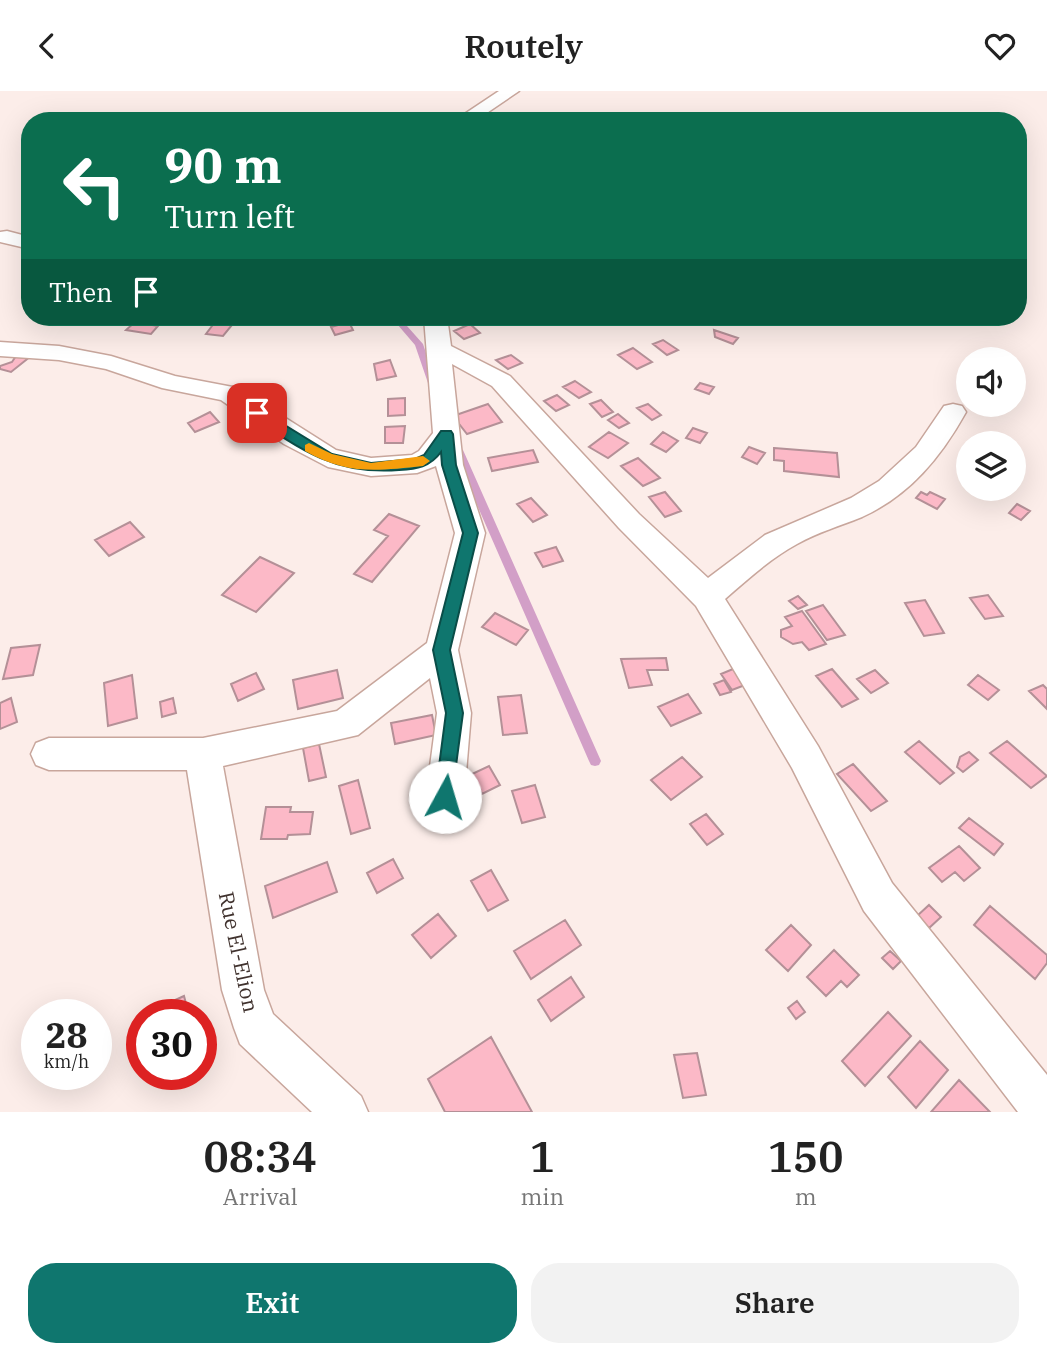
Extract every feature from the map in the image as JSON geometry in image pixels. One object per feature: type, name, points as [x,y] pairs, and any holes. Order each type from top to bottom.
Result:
[{"type":"street","points":[[480,112],[511,91]]},
{"type":"street","points":[[8,237],[21,241]]},
{"type":"street","points":[[437,333],[449,465],[470,533],[442,650],[454,713],[445,797]]},
{"type":"street","points":[[437,333],[456,356],[501,381],[629,521],[707,597],[805,757],[878,897],[1047,1112]]},
{"type":"street","points":[[0,349],[59,353],[111,363],[171,383],[229,394],[293,439],[328,458],[371,467],[417,464],[429,458],[446,434]]},
{"type":"street","points":[[707,597],[767,548],[798,531],[861,506],[897,485],[939,438],[953,412]]},
{"type":"street","points":[[49,754],[203,754],[346,724],[442,650]]},
{"type":"street","name":"Rue El-Elion","points":[[203,754],[243,990],[256,1028],[345,1112]]},
{"type":"building","points":[[130,326],[158,326],[151,334],[126,330]]},
{"type":"building","points":[[212,326],[231,326],[223,336],[206,334]]},
{"type":"building","points":[[351,326],[353,330],[335,335],[331,327]]},
{"type":"building","points":[[472,326],[480,333],[464,339],[454,331]]},
{"type":"building","points":[[714,330],[738,338],[733,344],[715,337]]},
{"type":"building","points":[[663,340],[678,350],[667,355],[653,344]]},
{"type":"building","points":[[633,348],[652,362],[637,369],[618,355]]},
{"type":"building","points":[[18,353],[31,356],[11,372],[0,369],[0,366],[12,362]]},
{"type":"building","points":[[511,355],[522,363],[508,369],[496,360]]},
{"type":"building","points":[[390,360],[396,376],[377,380],[374,364]]},
{"type":"building","points":[[575,381],[591,392],[579,398],[563,387]]},
{"type":"building","points":[[700,383],[714,387],[709,394],[695,389]]},
{"type":"building","points":[[557,395],[569,405],[556,411],[544,401]]},
{"type":"building","points":[[405,398],[405,415],[388,416],[388,399]]},
{"type":"building","points":[[601,400],[613,412],[602,417],[590,404]]},
{"type":"building","points":[[488,404],[502,422],[467,434],[453,416]]},
{"type":"building","points":[[648,404],[661,415],[652,420],[637,408]]},
{"type":"building","points":[[210,412],[219,422],[195,432],[188,423]]},
{"type":"building","points":[[618,414],[629,423],[619,428],[608,420]]},
{"type":"building","points":[[405,426],[403,443],[385,443],[385,427]]},
{"type":"building","points":[[693,428],[707,433],[700,443],[686,438]]},
{"type":"building","points":[[609,432],[628,443],[608,458],[589,447]]},
{"type":"building","points":[[663,432],[678,441],[666,452],[651,444]]},
{"type":"building","points":[[749,447],[765,453],[757,464],[742,457]]},
{"type":"building","points":[[774,448],[837,453],[839,477],[784,471],[784,461],[774,460]]},
{"type":"building","points":[[533,450],[538,462],[492,471],[488,458]]},
{"type":"building","points":[[638,458],[660,478],[643,486],[621,466]]},
{"type":"building","points":[[665,492],[681,511],[665,517],[649,497]]},
{"type":"building","points":[[921,492],[927,495],[930,492],[945,499],[937,509],[916,498]]},
{"type":"building","points":[[531,498],[547,515],[533,522],[517,504]]},
{"type":"building","points":[[1017,504],[1030,511],[1021,520],[1009,513]]},
{"type":"building","points":[[389,514],[419,526],[372,582],[354,574],[388,536],[374,530]]},
{"type":"building","points":[[130,522],[144,537],[109,556],[95,540]]},
{"type":"building","points":[[556,547],[563,561],[543,567],[535,553]]},
{"type":"building","points":[[260,557],[294,573],[256,612],[222,595]]},
{"type":"building","points":[[988,595],[1003,616],[985,619],[970,598]]},
{"type":"building","points":[[798,596],[807,605],[798,609],[789,601]]},
{"type":"building","points":[[925,600],[944,633],[924,636],[905,603]]},
{"type":"building","points":[[823,605],[845,635],[827,640],[806,611]]},
{"type":"building","points":[[802,611],[826,644],[809,650],[802,642],[793,644],[781,637],[781,630],[792,626],[785,617]]},
{"type":"building","points":[[495,613],[528,630],[516,645],[482,627]]},
{"type":"building","points":[[40,645],[33,675],[3,679],[11,648]]},
{"type":"building","points":[[666,658],[668,670],[647,670],[652,685],[629,688],[621,659]]},
{"type":"building","points":[[733,669],[745,685],[732,690],[721,674]]},
{"type":"building","points":[[832,669],[858,699],[842,707],[816,676]]},
{"type":"building","points":[[337,670],[343,698],[298,709],[293,680]]},
{"type":"building","points":[[875,670],[888,683],[871,693],[857,679]]},
{"type":"building","points":[[256,673],[264,689],[238,701],[231,684]]},
{"type":"building","points":[[132,675],[137,718],[108,726],[104,683]]},
{"type":"building","points":[[978,675],[999,690],[988,700],[968,685]]},
{"type":"building","points":[[724,680],[731,692],[720,695],[714,684]]},
{"type":"building","points":[[1043,685],[1047,689],[1047,709],[1029,691]]},
{"type":"building","points":[[688,694],[701,713],[671,726],[658,707]]},
{"type":"building","points":[[521,695],[527,733],[503,735],[498,697]]},
{"type":"building","points":[[11,698],[17,722],[0,729],[0,703]]},
{"type":"building","points":[[173,698],[176,713],[162,717],[160,702]]},
{"type":"building","points":[[432,715],[436,735],[395,744],[391,723]]},
{"type":"building","points":[[919,741],[954,773],[940,784],[905,752]]},
{"type":"building","points":[[1007,741],[1047,776],[1031,788],[990,753]]},
{"type":"building","points":[[319,744],[326,777],[309,781],[303,748]]},
{"type":"building","points":[[969,752],[978,760],[963,772],[957,767],[960,757]]},
{"type":"building","points":[[682,757],[702,777],[671,800],[651,780]]},
{"type":"building","points":[[853,764],[887,801],[871,811],[837,774]]},
{"type":"building","points":[[489,766],[500,785],[482,794],[470,775]]},
{"type":"building","points":[[358,780],[370,828],[351,834],[339,786]]},
{"type":"building","points":[[535,785],[545,817],[522,823],[512,791]]},
{"type":"building","points":[[266,807],[291,807],[290,812],[313,812],[310,834],[288,835],[287,839],[261,839]]},
{"type":"building","points":[[706,814],[723,834],[707,845],[690,824]]},
{"type":"building","points":[[969,818],[1003,844],[994,855],[959,828]]},
{"type":"building","points":[[959,846],[980,868],[964,881],[955,872],[942,882],[929,868]]},
{"type":"building","points":[[393,859],[403,878],[377,893],[367,873]]},
{"type":"building","points":[[327,862],[337,892],[273,918],[265,886]]},
{"type":"building","points":[[491,870],[508,900],[488,911],[471,881]]},
{"type":"building","points":[[929,905],[941,917],[929,928],[917,916]]},
{"type":"building","points":[[990,906],[1047,955],[1047,963],[1035,979],[974,925]]},
{"type":"building","points":[[438,914],[456,936],[431,958],[412,935]]},
{"type":"building","points":[[565,920],[581,945],[531,979],[514,951]]},
{"type":"building","points":[[791,925],[811,945],[788,971],[766,950]]},
{"type":"building","points":[[834,950],[859,975],[847,987],[841,981],[826,996],[807,977]]},
{"type":"building","points":[[890,951],[901,961],[893,969],[882,958]]},
{"type":"building","points":[[571,977],[584,997],[551,1021],[538,1000]]},
{"type":"building","points":[[797,1001],[805,1012],[796,1019],[788,1008]]},
{"type":"building","points":[[888,1012],[911,1036],[865,1086],[842,1061]]},
{"type":"building","points":[[491,1037],[532,1112],[445,1112],[428,1079]]},
{"type":"building","points":[[920,1041],[948,1070],[916,1108],[888,1077]]},
{"type":"building","points":[[697,1053],[706,1095],[683,1098],[674,1055]]},
{"type":"building","points":[[959,1080],[990,1112],[931,1112]]},
{"type":"waterway","points":[[403,326],[419,344],[432,383]]},
{"type":"waterway","points":[[458,450],[595,761]]},
{"type":"slow traffic","points":[[309,448],[328,458],[371,467],[417,464],[423,461]]},
{"type":"route","points":[[257,413],[293,439],[328,458],[371,467],[417,464],[429,458],[446,434],[449,465],[470,533],[442,650],[454,713],[445,797]]}]
